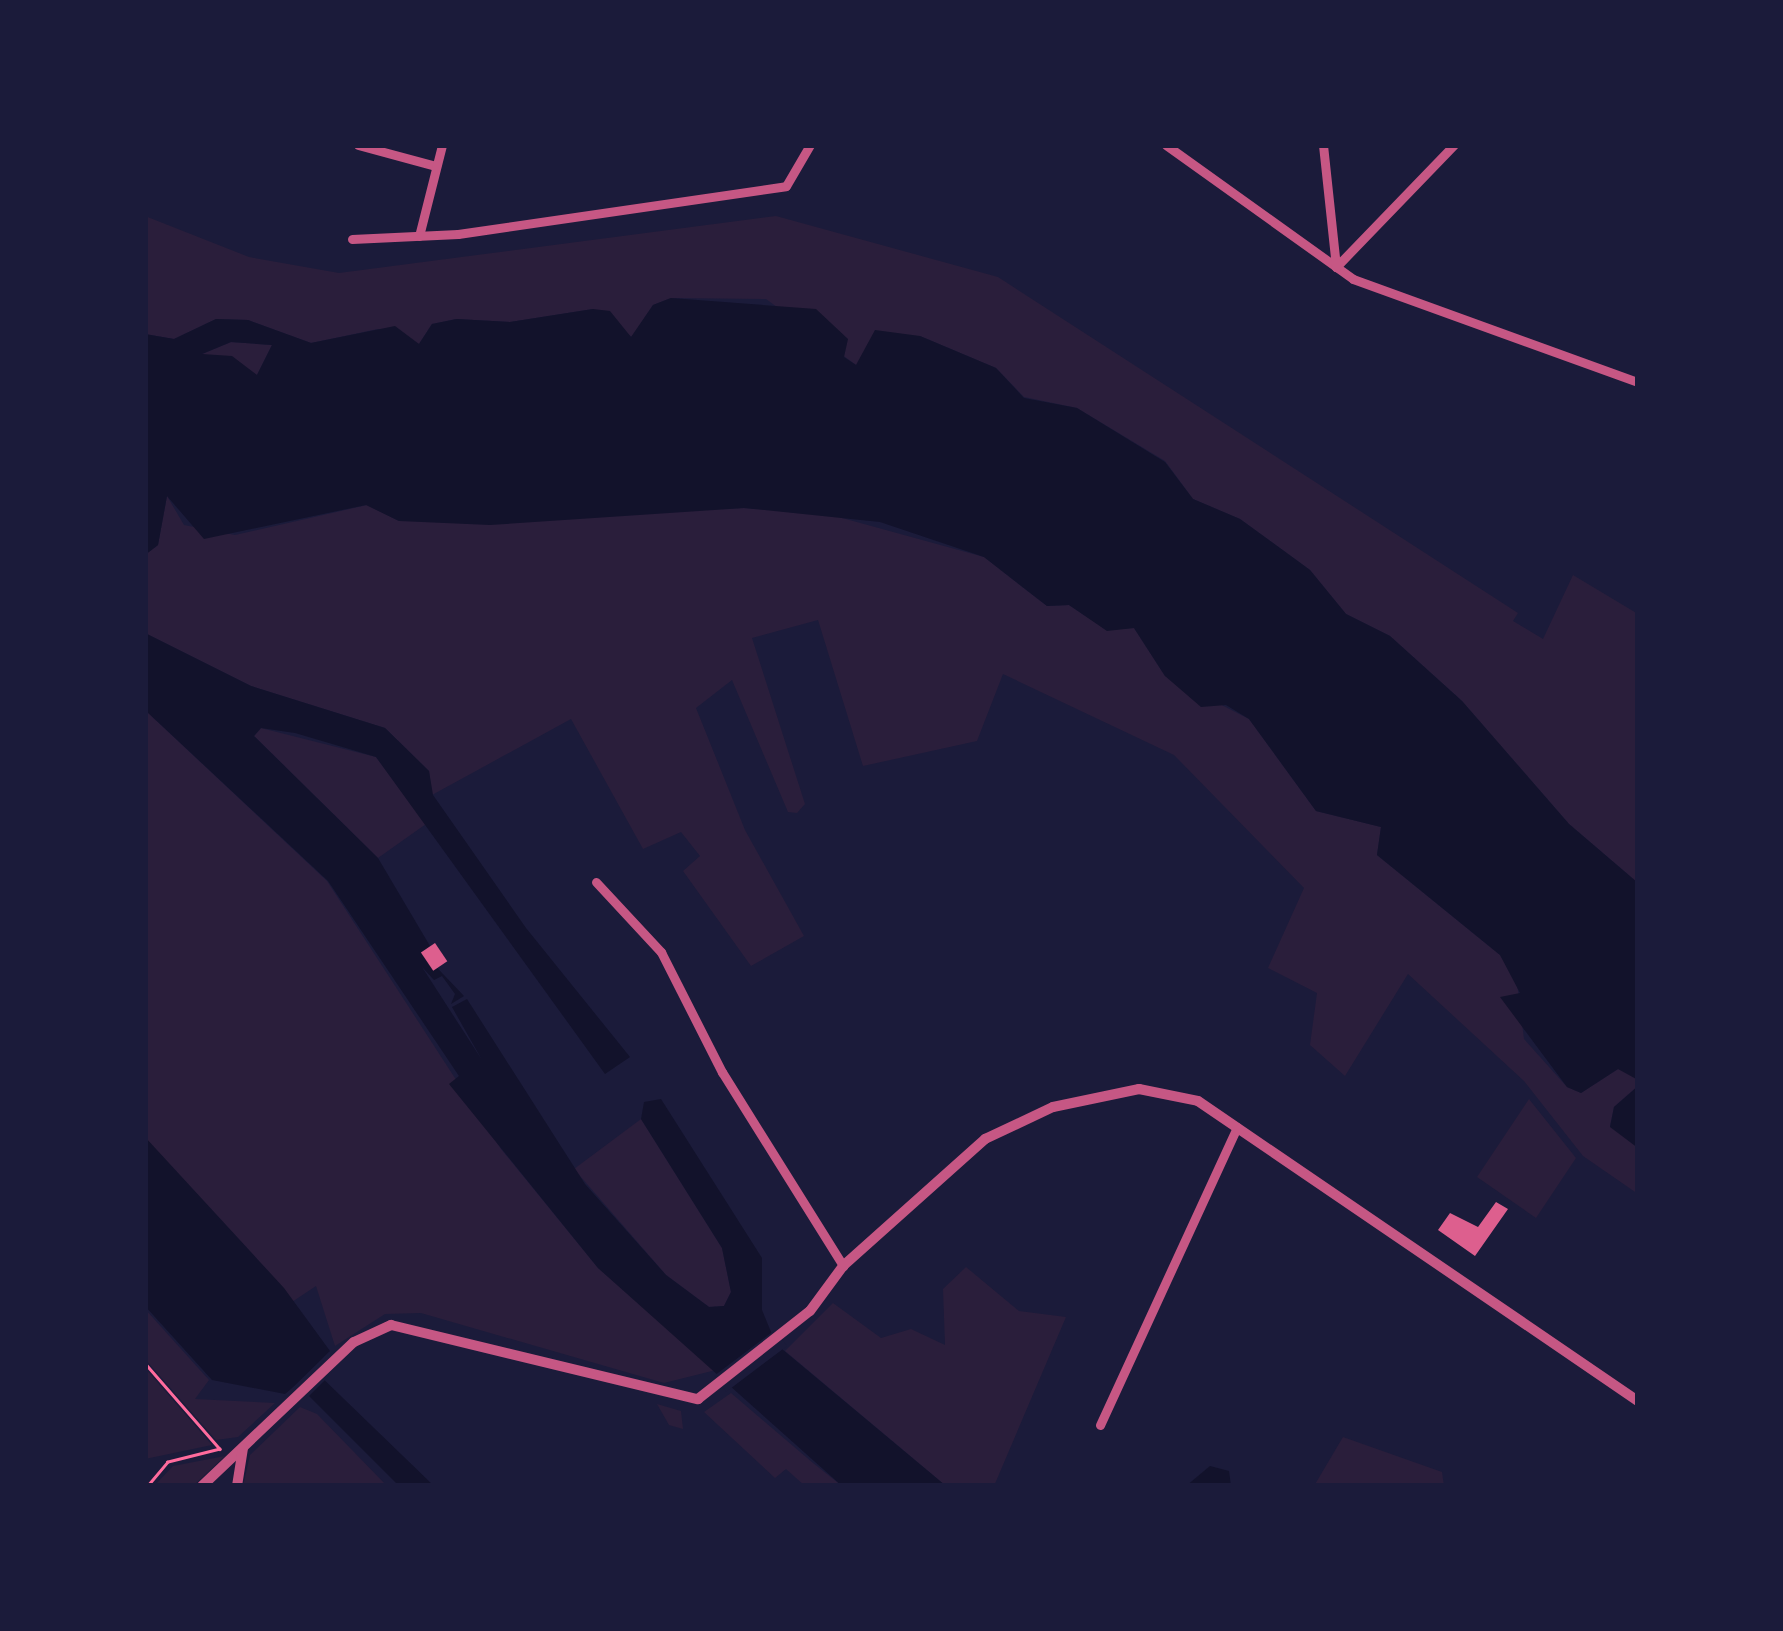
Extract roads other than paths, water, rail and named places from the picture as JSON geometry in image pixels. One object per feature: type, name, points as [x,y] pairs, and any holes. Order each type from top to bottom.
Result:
[{"type":"street","points":[[358,145],[436,166]]},
{"type":"street","points":[[419,236],[442,145]]},
{"type":"street","points":[[352,239],[419,236],[786,186],[810,145]]},
{"type":"street","points":[[1166,145],[1336,267],[1638,382]]},
{"type":"street","points":[[1323,145],[1336,267]]},
{"type":"street","points":[[1336,267],[1454,145]]},
{"type":"street","points":[[596,882],[661,952],[722,1072],[843,1266]]},
{"type":"street","points":[[202,1486],[337,1358],[392,1324],[668,1397],[698,1399],[780,1338],[843,1266],[986,1139],[1053,1107],[1169,1091],[1237,1127],[1638,1401]]},
{"type":"street","points":[[1100,1425],[1237,1127]]},
{"type":"street","points":[[237,1486],[243,1448]]}]
